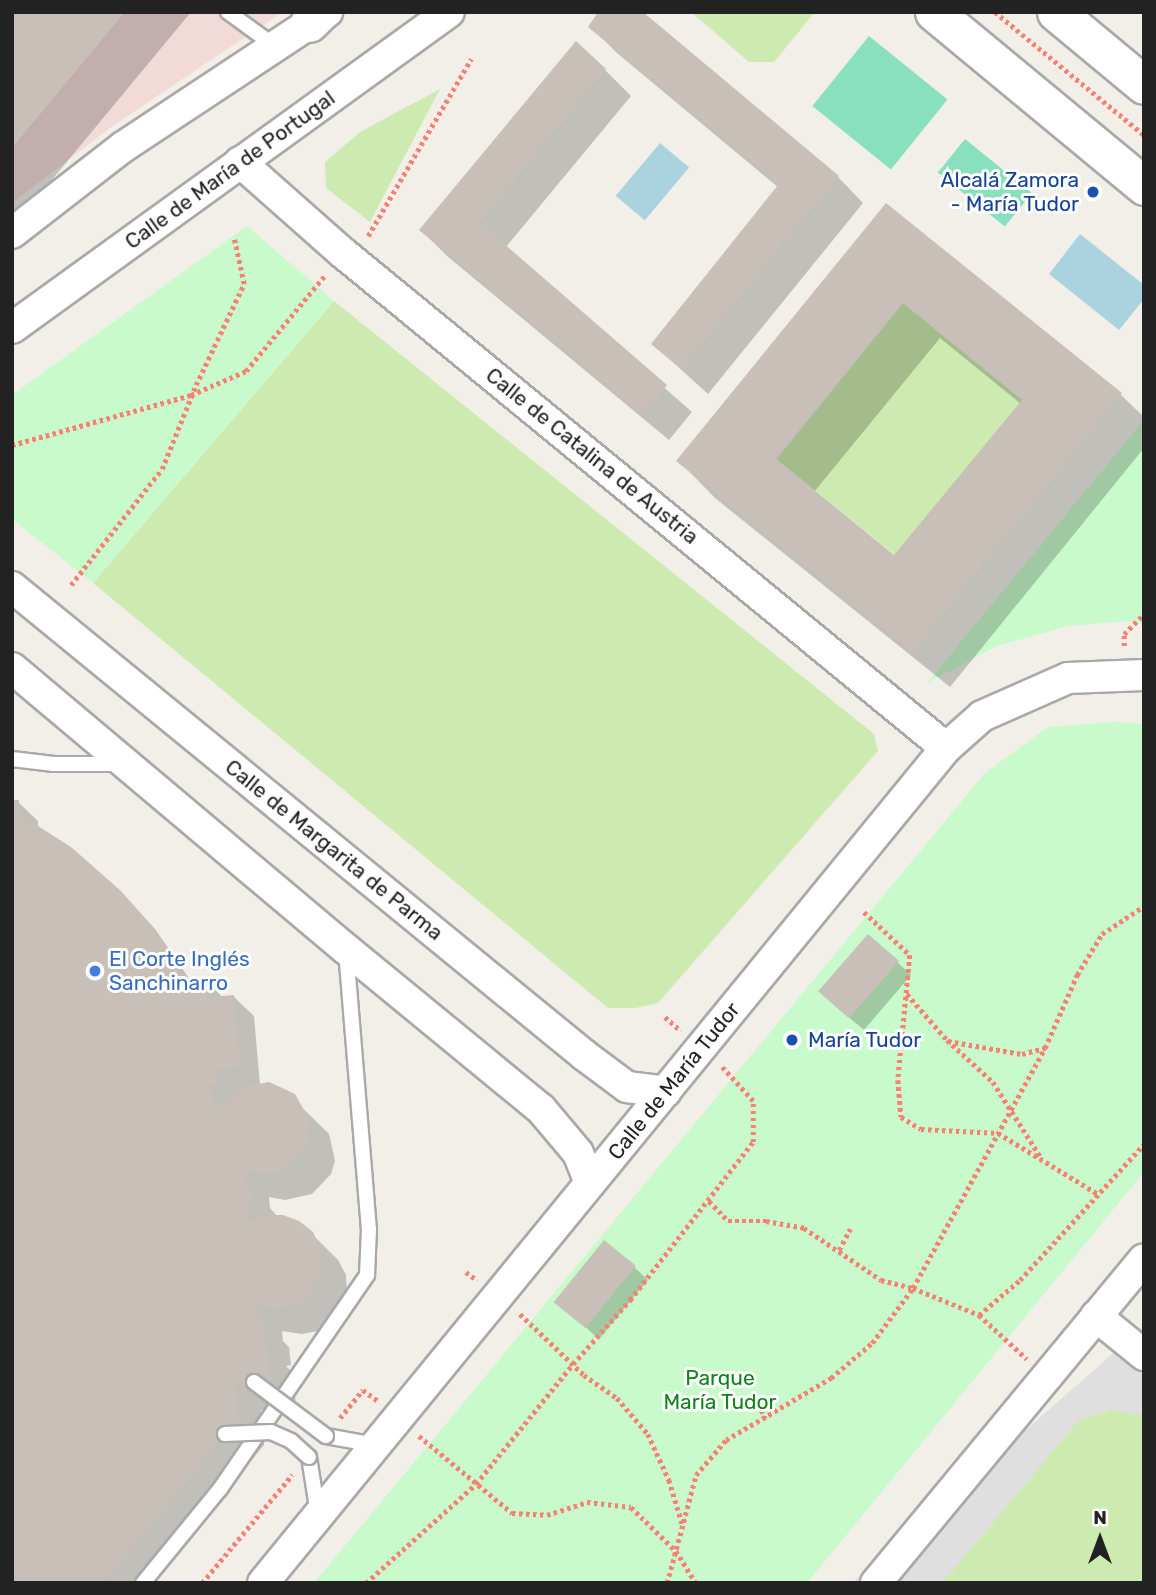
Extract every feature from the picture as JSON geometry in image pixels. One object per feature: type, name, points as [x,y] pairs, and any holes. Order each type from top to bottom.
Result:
[{"type":"street","name":"Calle de María de Portugal","points":[[12,328],[449,12]]},
{"type":"street","points":[[934,12],[1144,186]]},
{"type":"street","points":[[1056,12],[1144,85]]},
{"type":"street","points":[[12,233],[122,147],[277,48],[319,16]]},
{"type":"street","name":"Calle de Catalina de Austria","points":[[240,162],[343,253],[946,748]]},
{"type":"street","name":"Calle de Margarita de Parma","points":[[12,587],[584,1055],[627,1087],[666,1092]]},
{"type":"street","points":[[12,668],[541,1109],[578,1153],[590,1183]]},
{"type":"street","name":"Calle de María Tudor","points":[[263,1583],[946,748],[982,716],[1068,678],[1144,675]]},
{"type":"street","points":[[876,1583],[1096,1316],[1139,1276]]},
{"type":"street","points":[[1096,1316],[1144,1355]]},
{"type":"lane","points":[[228,12],[277,48]]},
{"type":"lane","points":[[12,759],[54,764],[124,764]]},
{"type":"lane","points":[[143,1583],[220,1489],[367,1275],[369,1230],[346,949]]},
{"type":"lane","points":[[254,1382],[326,1436],[377,1445]]},
{"type":"lane","points":[[225,1434],[271,1432],[291,1441],[309,1457],[318,1516]]},
{"type":"path","points":[[995,12],[1144,135]]},
{"type":"path","points":[[368,236],[471,59]]},
{"type":"path","points":[[71,585],[162,469],[191,395],[244,284],[234,238]]},
{"type":"path","points":[[12,445],[191,395],[246,371],[325,275]]},
{"type":"path","points":[[1124,646],[1124,634],[1144,614]]},
{"type":"path","points":[[667,1583],[696,1475],[726,1440],[831,1378],[862,1352],[914,1289],[1045,1048],[1077,975],[1102,934],[1144,906]]},
{"type":"path","points":[[864,912],[910,955],[898,1080],[901,1117],[920,1129],[998,1133],[1098,1194]]},
{"type":"path","points":[[906,993],[947,1040],[993,1082],[1043,1160]]},
{"type":"path","points":[[947,1040],[1023,1054],[1045,1048]]},
{"type":"path","points":[[366,1583],[475,1484],[572,1364],[630,1300],[753,1142],[753,1101],[729,1073],[701,1048]]},
{"type":"path","points":[[979,1315],[1028,1272],[1144,1144]]},
{"type":"path","points":[[709,1201],[728,1221],[766,1221],[804,1227],[881,1280],[914,1289],[979,1315],[1045,1378]]},
{"type":"path","points":[[839,1250],[850,1229]]},
{"type":"path","points":[[499,1297],[572,1364],[617,1398],[648,1434],[670,1480],[683,1526]]},
{"type":"path","points":[[753,1391],[765,1418]]},
{"type":"path","points":[[400,1418],[512,1513],[547,1515],[587,1502],[631,1507],[676,1551],[696,1583]]},
{"type":"shaded area","points":[[12,12],[283,12],[114,125],[12,203]]},
{"type":"shaded area","points":[[1144,1326],[1144,1583],[852,1583]]},
{"type":"green space","points":[[691,12],[815,12],[774,62],[749,62]]},
{"type":"green space","points":[[869,36],[947,100],[891,170],[812,106]]},
{"type":"green space","points":[[440,89],[370,222],[326,188],[325,162],[360,132]]},
{"type":"green space","points":[[965,139],[1032,193],[1005,227],[938,172]]},
{"type":"green space","points":[[247,226],[334,301],[93,583],[12,519],[12,395]]},
{"type":"green space","points":[[334,301],[874,734],[878,751],[658,1003],[636,1008],[608,1008],[93,583]]},
{"type":"green space","points":[[903,303],[1023,400],[896,556],[777,459]]},
{"type":"green space","points":[[1144,420],[1144,624],[1126,621],[1068,626],[997,646],[927,683]]},
{"type":"green space","name":"Parque María Tudor","points":[[1114,722],[1144,724],[1144,1172],[807,1583],[314,1583],[985,773],[1048,727]]},
{"type":"green space","points":[[1110,1410],[1144,1415],[1144,1583],[942,1583],[1079,1420]]},
{"type":"water","points":[[660,143],[689,167],[645,220],[616,196]]},
{"type":"water","points":[[1080,234],[1144,285],[1144,299],[1119,330],[1049,274]]},
{"type":"building","points":[[12,12],[125,12],[12,148]]},
{"type":"building","points":[[598,12],[643,12],[839,176],[681,369],[651,344],[778,185],[588,27]]},
{"type":"building","points":[[576,41],[606,69],[479,222],[667,385],[642,415],[419,230]]},
{"type":"building","points":[[886,203],[1122,393],[912,652],[676,461]],"holes":[[[903,303],[1022,400],[894,555],[775,458]]]},
{"type":"building","points":[[12,800],[19,800],[19,814],[71,847],[121,891],[151,925],[185,983],[208,980],[211,997],[234,995],[241,1068],[217,1069],[218,1086],[211,1087],[214,1107],[221,1107],[241,1087],[269,1082],[295,1094],[309,1119],[306,1148],[286,1169],[273,1174],[244,1172],[246,1187],[252,1187],[254,1206],[247,1207],[248,1222],[265,1215],[283,1215],[299,1221],[313,1232],[320,1248],[322,1265],[318,1282],[307,1297],[292,1306],[275,1309],[257,1306],[258,1320],[264,1319],[266,1339],[260,1340],[260,1344],[268,1345],[271,1380],[236,1384],[239,1418],[103,1583],[12,1583]]},
{"type":"building","points":[[868,934],[899,961],[849,1018],[818,991]]},
{"type":"building","points":[[604,1240],[636,1266],[586,1328],[554,1302]]},
{"type":"place","name":"Alcalá Zamora - María Tudor","points":[[1093,192]]},
{"type":"place","name":"El Corte Inglés Sanchinarro","points":[[95,971]]},
{"type":"place","name":"María Tudor","points":[[792,1040]]}]
